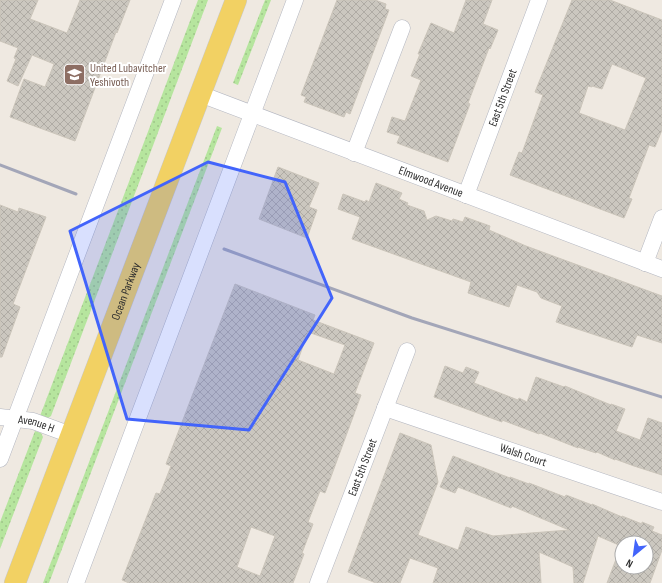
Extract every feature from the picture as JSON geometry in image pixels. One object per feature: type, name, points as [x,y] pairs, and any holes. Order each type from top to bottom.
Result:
[{"type":"main road","name":"Ocean Parkway","points":[[15,583],[236,0]]},
{"type":"street","points":[[0,459],[8,418],[173,0]]},
{"type":"street","points":[[76,583],[295,0]]},
{"type":"street","name":"East 5th Street","points":[[466,195],[539,0]]},
{"type":"street","points":[[354,153],[402,28]]},
{"type":"street","name":"Elmwood Avenue","points":[[200,94],[662,269]]},
{"type":"street","points":[[645,263],[662,218]]},
{"type":"street","name":"East 5th Street","points":[[318,583],[407,351]]},
{"type":"street","name":"Walsh Court","points":[[385,408],[662,502]]},
{"type":"street","name":"Avenue H","points":[[8,418],[33,421],[71,435]]},
{"type":"highlighted area","points":[[208,162],[285,182],[332,298],[249,430],[127,419],[70,231]]},
{"type":"green space","points":[[198,0],[208,0],[51,416],[48,418],[40,416]]},
{"type":"green space","points":[[265,0],[271,0],[238,85],[233,83]]},
{"type":"green space","points":[[217,126],[222,128],[49,583],[43,583]]},
{"type":"green space","points":[[35,431],[41,433],[43,437],[0,549],[0,522]]},
{"type":"building","points":[[0,0],[38,0],[30,19],[67,33],[80,0],[130,0],[117,33],[116,32],[75,141],[10,117],[24,79],[45,87],[54,64],[32,55],[18,86],[7,81],[16,59],[14,58],[18,48],[0,41]]},
{"type":"building","points":[[337,0],[375,0],[386,4],[385,9],[389,10],[350,114],[346,112],[344,117],[304,102],[306,97],[301,95]]},
{"type":"building","points":[[466,0],[492,0],[483,24],[498,30],[490,49],[489,48],[468,103],[470,104],[448,162],[397,143],[400,136],[387,132],[392,117],[405,121],[421,80],[411,76],[420,54],[418,54],[431,23],[454,33]]},
{"type":"building","points":[[572,0],[610,0],[662,20],[662,130],[655,147],[649,145],[629,198],[632,199],[624,218],[510,175],[519,152],[522,153],[543,95],[535,92]],"holes":[[[612,64],[646,78],[625,130],[579,113],[588,86],[602,89]]]},
{"type":"building","points":[[278,167],[319,183],[309,207],[317,210],[307,238],[259,219]]},
{"type":"building","points":[[376,183],[402,193],[399,199],[408,203],[407,205],[424,211],[427,220],[436,216],[452,221],[453,219],[463,222],[465,217],[490,226],[489,230],[526,246],[662,296],[662,343],[637,335],[632,347],[556,322],[562,306],[541,298],[537,292],[517,285],[509,307],[468,293],[471,282],[352,239],[360,217],[338,209],[343,194],[369,202]]},
{"type":"building","points":[[0,205],[18,212],[19,208],[46,217],[13,304],[20,307],[2,357],[0,357]]},
{"type":"building","points":[[235,284],[315,315],[313,320],[374,343],[355,393],[361,395],[325,493],[320,491],[308,522],[313,524],[293,583],[129,583],[122,580],[156,493],[160,494],[171,466],[166,464]],"holes":[[[308,332],[345,345],[334,374],[298,360]],[[251,527],[275,536],[260,576],[237,567]]]},
{"type":"building","points":[[445,366],[463,373],[466,367],[479,372],[474,383],[527,402],[536,377],[564,387],[565,386],[611,405],[625,409],[616,431],[640,440],[648,418],[662,423],[662,475],[615,460],[597,452],[578,448],[502,420],[502,422],[434,397]]},
{"type":"building","points":[[400,433],[431,445],[438,482],[418,535],[458,550],[466,527],[493,536],[569,530],[512,506],[511,508],[458,487],[455,493],[440,487],[453,456],[565,497],[566,495],[592,504],[642,524],[642,522],[654,527],[652,531],[662,535],[662,550],[654,572],[654,535],[614,535],[614,543],[598,536],[583,583],[574,583],[573,567],[539,552],[541,583],[433,583],[438,568],[410,558],[400,583],[376,583],[348,572]]},
{"type":"building","points":[[614,564],[614,575],[653,575],[650,583],[607,583]]},
{"type":"railway","points":[[0,165],[76,194]]},
{"type":"railway","points":[[224,249],[412,318],[662,397]]},
{"type":"place","name":"United Lubavitcher Yeshivoth","points":[[75,75]]}]
